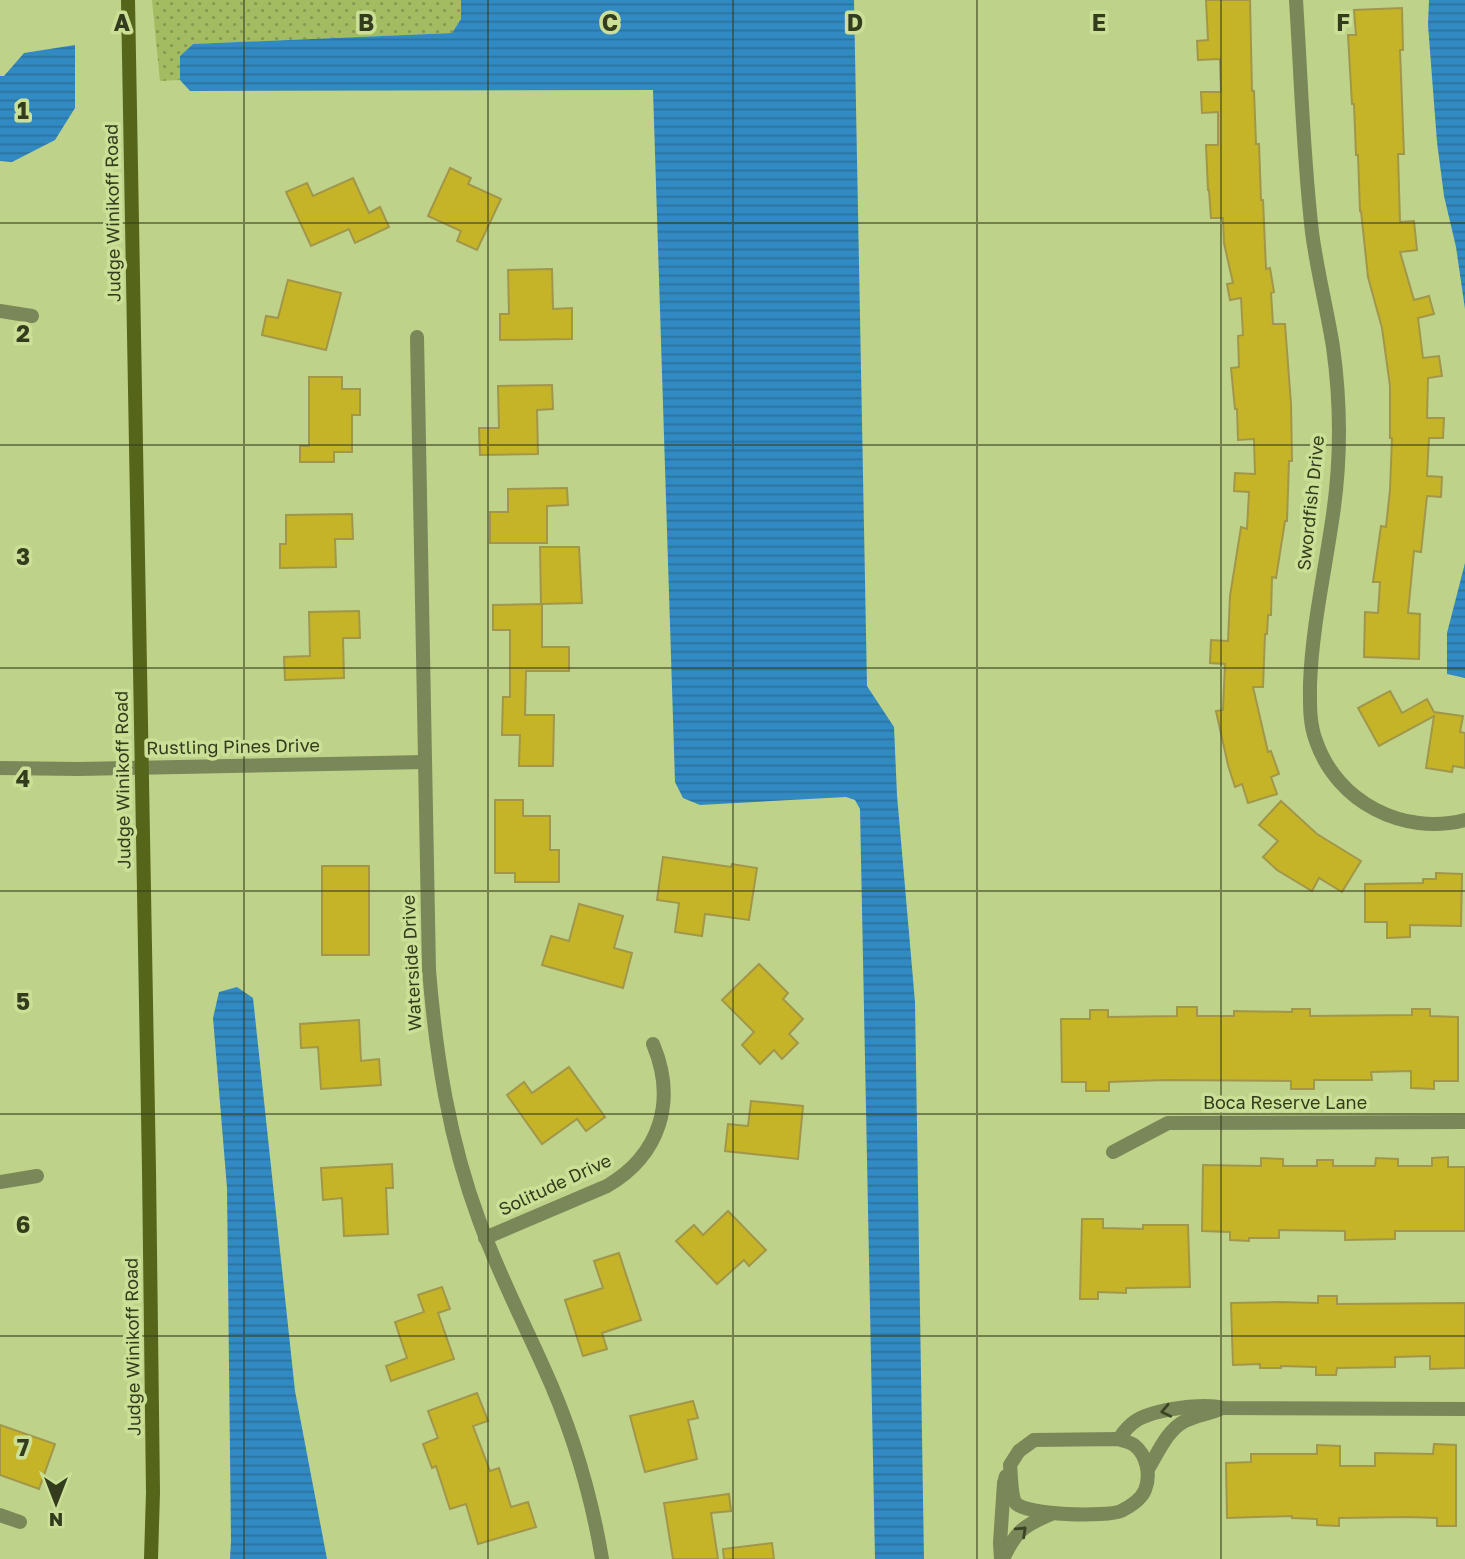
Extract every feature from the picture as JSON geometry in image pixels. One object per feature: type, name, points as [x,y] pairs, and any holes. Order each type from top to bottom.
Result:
[{"type":"street","name":"Judge Winikoff Road","points":[[128,0],[153,1401],[151,1559]]},
{"type":"street","name":"Swordfish Drive","points":[[1296,0],[1313,235],[1333,347],[1338,407],[1338,460],[1332,519],[1311,662],[1312,726],[1318,747],[1329,767],[1347,790],[1359,800],[1384,814],[1412,823],[1442,824],[1465,820]]},
{"type":"street","points":[[0,311],[32,316]]},
{"type":"street","name":"Waterside Drive","points":[[417,337],[429,970],[434,1033],[444,1096],[459,1157],[485,1238],[544,1367],[572,1438],[589,1496],[602,1559]]},
{"type":"street","name":"Rustling Pines Drive","points":[[0,768],[425,762]]},
{"type":"street","name":"Solitude Drive","points":[[485,1238],[607,1186],[639,1161],[659,1125],[664,1099],[662,1071],[653,1044]]},
{"type":"street","name":"Boca Reserve Lane","points":[[1113,1152],[1168,1123],[1465,1122]]},
{"type":"street","points":[[0,1182],[37,1176]]},
{"type":"street","points":[[1119,1440],[1126,1428],[1140,1418],[1199,1405],[1223,1408],[1465,1409]]},
{"type":"street","points":[[1010,1465],[1016,1503],[1021,1508],[1051,1514],[1117,1513],[1135,1504],[1145,1490],[1148,1469],[1171,1431],[1185,1421],[1223,1408]]},
{"type":"street","points":[[1002,1559],[1000,1543],[1004,1483],[1010,1465],[1019,1451],[1034,1440],[1119,1440],[1133,1445],[1143,1455],[1148,1469]]},
{"type":"street","points":[[1002,1559],[1016,1535],[1028,1524],[1051,1514]]},
{"type":"street","points":[[0,1515],[20,1522]]},
{"type":"green space","points":[[152,0],[461,0],[461,19],[452,33],[193,44],[180,56],[180,80],[160,81]]},
{"type":"water","points":[[461,0],[854,0],[867,686],[894,727],[897,795],[915,1002],[924,1559],[875,1559],[860,809],[855,800],[846,797],[700,805],[683,798],[675,782],[653,90],[190,91],[180,80],[180,56],[193,44],[452,33],[461,19]]},
{"type":"water","points":[[1429,0],[1465,0],[1465,309],[1437,142],[1428,25]]},
{"type":"water","points":[[75,45],[75,108],[55,140],[12,162],[0,161],[0,76],[4,76],[24,53]]},
{"type":"water","points":[[1465,563],[1465,678],[1447,674],[1447,633]]},
{"type":"water","points":[[237,987],[253,998],[295,1391],[327,1559],[230,1559],[227,1188],[213,1018],[219,992]]},
{"type":"building","points":[[1206,0],[1250,0],[1252,91],[1256,144],[1259,144],[1266,269],[1270,268],[1274,292],[1271,293],[1273,324],[1285,324],[1291,404],[1292,461],[1289,461],[1287,521],[1276,578],[1272,577],[1271,615],[1268,615],[1265,634],[1263,687],[1253,687],[1268,752],[1271,751],[1279,774],[1271,777],[1277,794],[1248,803],[1242,784],[1235,787],[1216,711],[1223,710],[1225,664],[1210,663],[1211,640],[1228,641],[1230,596],[1241,527],[1247,529],[1249,492],[1234,491],[1235,473],[1255,474],[1254,439],[1238,440],[1231,368],[1239,367],[1238,336],[1243,335],[1241,298],[1230,300],[1227,284],[1233,283],[1224,243],[1223,218],[1211,218],[1208,190],[1206,145],[1218,145],[1218,112],[1202,113],[1201,92],[1221,92],[1220,59],[1198,60],[1197,41],[1208,40]]},
{"type":"building","points":[[1402,8],[1403,50],[1400,50],[1404,154],[1398,154],[1400,222],[1414,221],[1417,250],[1400,252],[1414,300],[1429,296],[1434,314],[1418,318],[1423,358],[1439,356],[1442,376],[1428,378],[1427,418],[1444,418],[1443,438],[1429,438],[1427,476],[1442,477],[1441,497],[1427,496],[1421,552],[1414,551],[1408,613],[1420,614],[1419,659],[1364,657],[1365,612],[1378,613],[1380,582],[1373,582],[1381,526],[1386,527],[1392,438],[1390,386],[1382,328],[1368,277],[1360,211],[1348,35],[1356,35],[1354,10]]},
{"type":"building","points":[[450,168],[471,178],[468,184],[501,199],[477,250],[457,241],[461,231],[428,216]]},
{"type":"building","points":[[353,178],[369,213],[380,207],[389,227],[355,243],[349,229],[311,246],[286,192],[307,183],[313,196]]},
{"type":"building","points":[[552,269],[553,309],[572,308],[572,339],[500,340],[500,314],[509,314],[508,270]]},
{"type":"building","points":[[288,280],[341,293],[326,350],[262,335],[266,316],[278,318]]},
{"type":"building","points":[[309,377],[342,377],[342,389],[360,389],[360,415],[352,415],[352,452],[334,452],[334,462],[300,462],[300,446],[309,446]]},
{"type":"building","points":[[552,385],[553,409],[537,410],[538,454],[480,455],[479,428],[499,428],[498,386]]},
{"type":"building","points":[[567,488],[568,505],[547,506],[547,543],[490,543],[490,512],[508,512],[508,489]]},
{"type":"building","points":[[352,514],[353,539],[335,539],[336,567],[280,568],[280,544],[286,544],[286,515]]},
{"type":"building","points":[[540,547],[579,547],[582,603],[541,604]]},
{"type":"building","points":[[542,604],[542,647],[569,647],[569,671],[526,671],[525,715],[554,715],[553,766],[519,766],[520,735],[502,735],[503,697],[510,697],[510,630],[493,630],[493,605]]},
{"type":"building","points":[[359,611],[360,638],[343,638],[344,678],[285,680],[284,657],[310,656],[309,612]]},
{"type":"building","points":[[1390,691],[1402,713],[1427,699],[1434,712],[1463,716],[1460,732],[1465,733],[1465,768],[1453,766],[1452,772],[1426,768],[1434,716],[1379,746],[1358,708]]},
{"type":"building","points":[[495,800],[523,800],[523,816],[550,816],[550,850],[559,850],[559,882],[515,882],[515,873],[495,873]]},
{"type":"building","points":[[1281,801],[1317,834],[1361,861],[1342,892],[1319,878],[1312,891],[1277,870],[1263,857],[1278,841],[1259,825]]},
{"type":"building","points":[[663,857],[757,868],[749,920],[705,914],[702,936],[675,932],[679,903],[657,900]]},
{"type":"building","points":[[322,866],[369,866],[369,955],[322,955]]},
{"type":"building","points":[[1436,873],[1462,874],[1461,926],[1410,925],[1410,937],[1387,938],[1387,922],[1365,922],[1365,884],[1423,883],[1423,879],[1436,879]]},
{"type":"building","points":[[579,904],[623,916],[614,948],[632,953],[623,988],[542,965],[551,936],[569,941]]},
{"type":"building","points":[[759,964],[788,993],[783,999],[803,1019],[789,1034],[798,1043],[782,1059],[774,1050],[760,1064],[742,1045],[754,1032],[722,1000]]},
{"type":"building","points":[[1177,1007],[1197,1007],[1197,1016],[1234,1016],[1234,1011],[1292,1012],[1292,1009],[1310,1009],[1310,1016],[1412,1015],[1412,1009],[1430,1009],[1430,1016],[1458,1017],[1458,1081],[1434,1081],[1434,1089],[1411,1088],[1411,1071],[1371,1072],[1372,1080],[1314,1080],[1314,1089],[1291,1089],[1291,1081],[1166,1080],[1109,1082],[1109,1091],[1086,1091],[1086,1082],[1062,1082],[1061,1019],[1090,1019],[1090,1010],[1108,1010],[1108,1017],[1177,1016]]},
{"type":"building","points":[[359,1020],[361,1061],[379,1059],[381,1085],[321,1089],[318,1047],[301,1048],[300,1024]]},
{"type":"building","points":[[569,1067],[605,1117],[586,1131],[577,1119],[542,1144],[507,1095],[524,1082],[532,1093]]},
{"type":"building","points":[[751,1101],[803,1106],[798,1159],[725,1151],[728,1124],[748,1126]]},
{"type":"building","points":[[1448,1157],[1448,1167],[1465,1167],[1465,1231],[1395,1231],[1395,1239],[1345,1240],[1345,1231],[1279,1230],[1279,1238],[1249,1238],[1249,1241],[1230,1240],[1230,1232],[1202,1231],[1203,1165],[1261,1166],[1261,1158],[1283,1159],[1283,1166],[1317,1166],[1317,1160],[1333,1160],[1333,1166],[1375,1166],[1376,1158],[1398,1159],[1398,1166],[1432,1166],[1432,1158]]},
{"type":"building","points":[[392,1164],[393,1188],[386,1188],[388,1234],[344,1236],[342,1198],[323,1200],[321,1168]]},
{"type":"building","points":[[728,1211],[766,1250],[749,1266],[744,1260],[717,1284],[676,1241],[694,1225],[703,1235]]},
{"type":"building","points":[[1082,1219],[1103,1219],[1103,1228],[1143,1229],[1143,1225],[1188,1225],[1190,1287],[1126,1288],[1126,1293],[1098,1292],[1098,1299],[1080,1299]]},
{"type":"building","points":[[619,1253],[641,1320],[602,1333],[607,1349],[583,1356],[565,1300],[603,1288],[594,1261]]},
{"type":"building","points":[[442,1287],[450,1309],[438,1313],[454,1359],[391,1381],[386,1366],[407,1358],[395,1322],[424,1312],[418,1295]]},
{"type":"building","points":[[1318,1296],[1337,1296],[1337,1304],[1465,1303],[1465,1368],[1430,1369],[1430,1356],[1395,1357],[1395,1367],[1337,1368],[1336,1375],[1316,1375],[1316,1367],[1260,1368],[1260,1364],[1233,1365],[1231,1303],[1318,1303]]},
{"type":"building","points":[[477,1393],[488,1421],[473,1426],[490,1471],[499,1468],[511,1507],[528,1502],[536,1527],[478,1544],[466,1504],[450,1509],[436,1466],[432,1468],[423,1444],[438,1438],[428,1411]]},
{"type":"building","points":[[693,1401],[698,1418],[688,1420],[697,1459],[645,1472],[630,1416]]},
{"type":"building","points":[[0,1425],[55,1444],[39,1489],[0,1475]]},
{"type":"building","points":[[1434,1444],[1456,1445],[1456,1526],[1437,1526],[1437,1518],[1339,1518],[1339,1526],[1317,1525],[1317,1519],[1292,1516],[1227,1518],[1226,1463],[1251,1462],[1251,1454],[1317,1454],[1317,1445],[1340,1446],[1340,1466],[1375,1466],[1375,1453],[1433,1454]]},
{"type":"building","points":[[729,1494],[731,1511],[711,1513],[718,1559],[673,1559],[664,1503]]},
{"type":"building","points":[[772,1543],[774,1559],[724,1559],[723,1549]]}]
